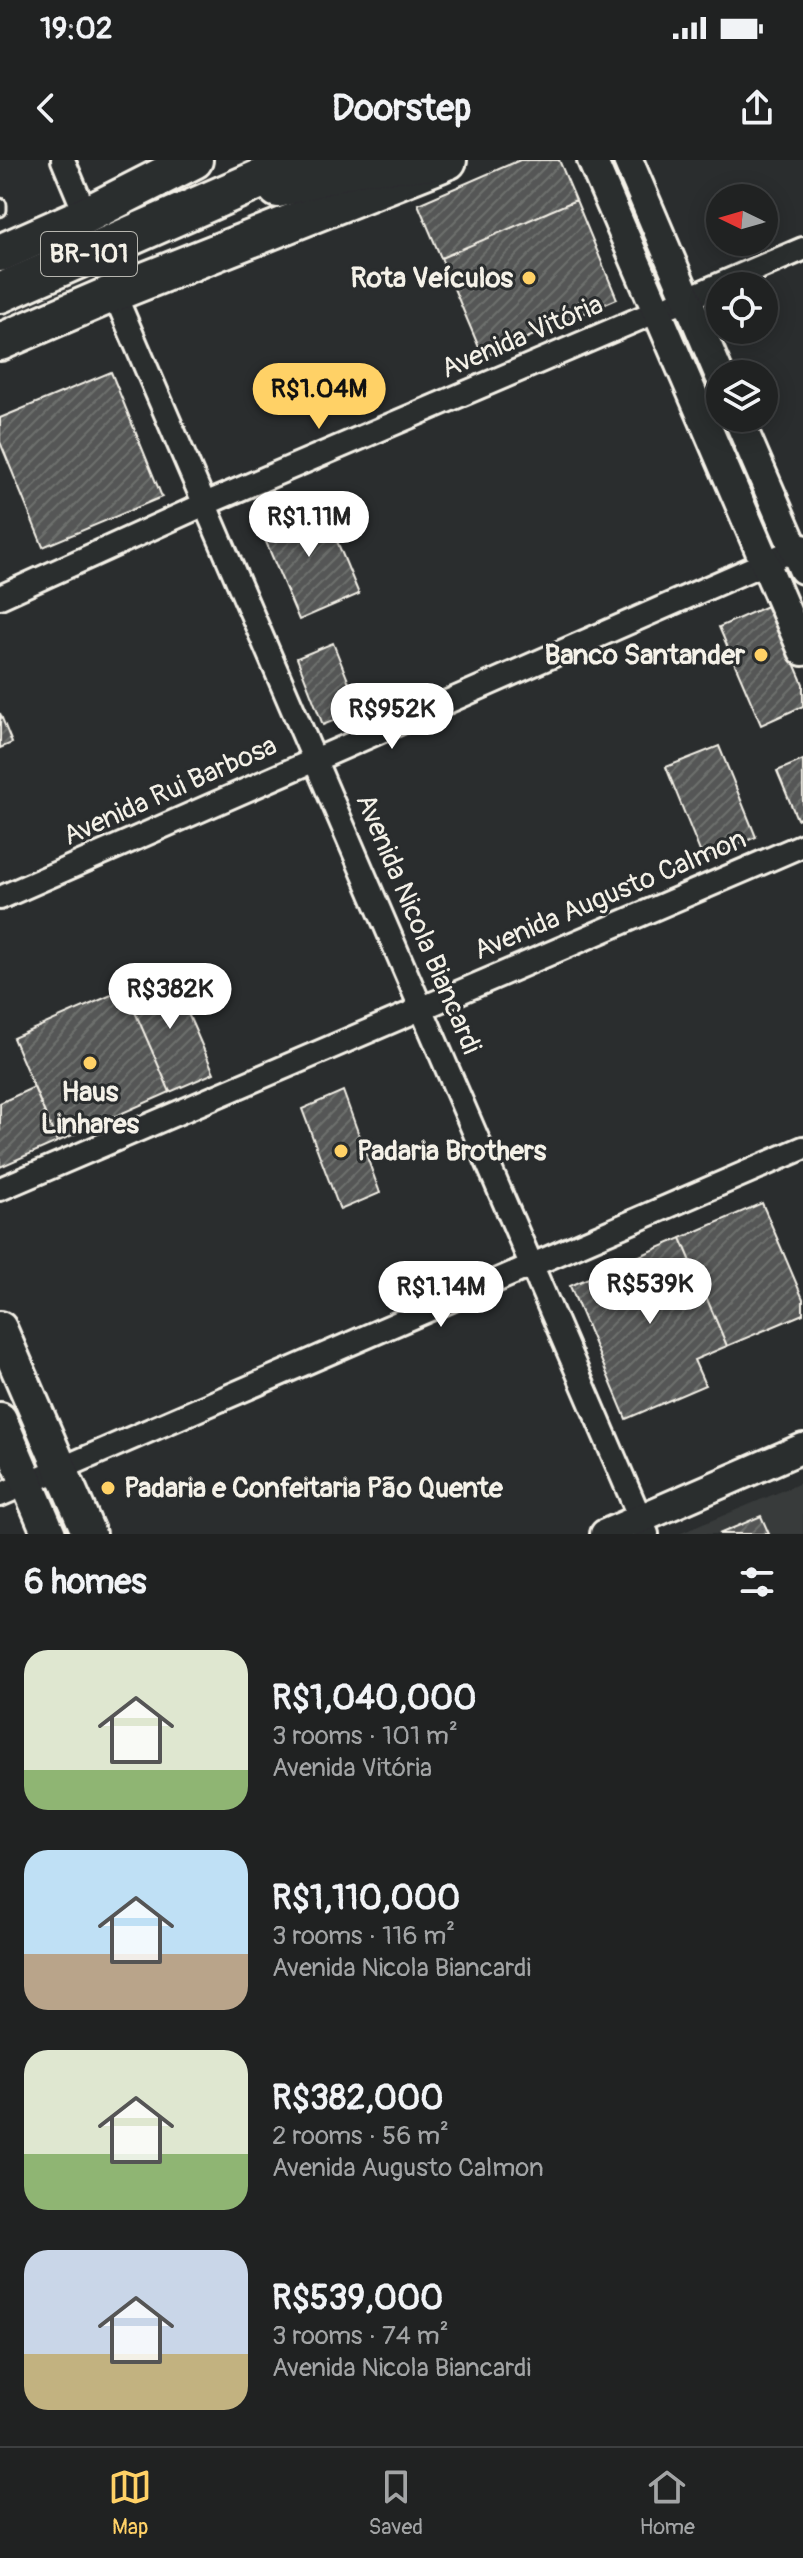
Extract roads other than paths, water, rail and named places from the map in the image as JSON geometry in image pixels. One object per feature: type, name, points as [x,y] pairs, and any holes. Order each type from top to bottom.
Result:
[{"type":"highway","points":[[178,216],[266,160]]},
{"type":"highway","name":"BR-101","points":[[0,293],[304,160]]},
{"type":"highway","points":[[178,216],[361,165],[449,160]]},
{"type":"main road","points":[[0,253],[86,215],[194,160]]},
{"type":"main road","points":[[0,342],[114,293],[449,160]]},
{"type":"main road","points":[[0,1328],[89,1534]]},
{"type":"main road","points":[[0,1419],[14,1489],[49,1534]]},
{"type":"street","points":[[63,160],[86,215]]},
{"type":"street","points":[[592,160],[803,651]]},
{"type":"street","points":[[628,160],[713,360]]},
{"type":"street","name":"Avenida Vitória","points":[[0,597],[205,504],[803,249]]},
{"type":"street","name":"Avenida Nicola Biancardi","points":[[114,293],[644,1526]]},
{"type":"street","points":[[744,432],[800,555]]},
{"type":"street","name":"Avenida Rui Barbosa","points":[[0,898],[765,563],[800,555]]},
{"type":"street","name":"Avenida Augusto Calmon","points":[[0,1189],[803,845]]},
{"type":"street","points":[[14,1489],[803,1148]]},
{"type":"street","points":[[605,1534],[644,1526],[803,1448]]},
{"type":"place","name":"Rota Veículos","points":[[529,278]]},
{"type":"place","name":"Banco Santander","points":[[761,655]]},
{"type":"place","name":"Haus Linhares","points":[[90,1063]]},
{"type":"place","name":"Padaria Brothers","points":[[341,1151]]},
{"type":"place","name":"Padaria e Confeitaria Pão Quente","points":[[108,1488]]}]
